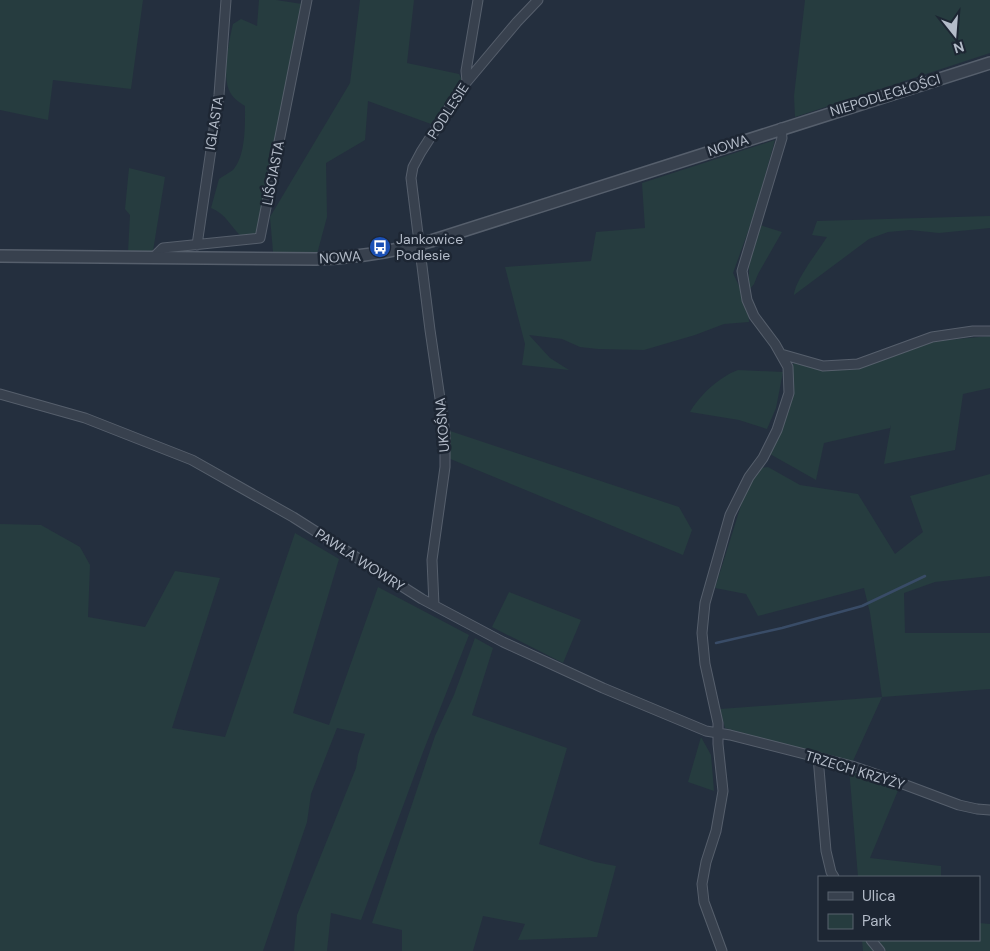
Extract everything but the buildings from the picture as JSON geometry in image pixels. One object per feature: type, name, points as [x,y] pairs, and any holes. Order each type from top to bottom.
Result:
[{"type":"street","name":"IGLASTA","points":[[197,245],[219,94],[226,0]]},
{"type":"street","name":"LIŚCIASTA","points":[[154,257],[163,248],[260,238],[307,0]]},
{"type":"street","points":[[467,80],[466,71],[478,0]]},
{"type":"street","name":"PODLESIE","points":[[419,244],[411,178],[413,167],[452,101],[467,80],[538,0]]},
{"type":"street","name":"NIEPODLEGŁOŚCI","points":[[781,128],[990,63]]},
{"type":"street","points":[[722,951],[704,902],[702,884],[706,862],[716,832],[723,791],[718,723],[704,664],[702,633],[705,603],[730,515],[749,477],[763,458],[777,430],[789,393],[788,367],[754,316],[748,300],[742,271],[782,138],[781,128]]},
{"type":"street","name":"NOWA","points":[[0,256],[337,259],[363,256],[419,244],[781,128]]},
{"type":"street","name":"UKOŚNA","points":[[419,244],[445,433],[445,467],[432,560],[434,605]]},
{"type":"street","points":[[780,354],[823,366],[858,364],[932,338],[973,331],[990,331]]},
{"type":"street","name":"PAWŁA WOWRY","points":[[0,394],[85,418],[192,460],[293,517],[406,590],[503,642],[706,731],[718,734]]},
{"type":"street","name":"TRZECH KRZYŻY","points":[[718,734],[818,757],[871,772],[959,805],[990,810]]},
{"type":"street","points":[[818,757],[826,851],[833,876]]},
{"type":"street","points":[[872,941],[880,951]]},
{"type":"green space","points":[[0,0],[143,0],[131,89],[53,80],[48,120],[0,110]]},
{"type":"green space","points":[[259,0],[276,0],[302,4],[256,234],[241,236],[224,217],[211,208],[219,179],[233,170],[237,164],[244,140],[245,106],[230,93],[226,75],[233,24],[241,19],[257,26]]},
{"type":"green space","points":[[360,0],[414,0],[407,63],[459,74],[462,80],[431,124],[368,101],[365,140],[326,163],[327,217],[317,254],[273,252],[270,217],[350,83]]},
{"type":"green space","points":[[805,0],[990,0],[990,53],[795,117],[794,96]]},
{"type":"green space","points":[[775,140],[754,215],[733,273],[748,306],[749,322],[724,324],[644,350],[580,347],[562,339],[529,335],[550,358],[569,370],[522,365],[525,344],[505,267],[591,261],[596,232],[645,228],[642,183]]},
{"type":"green space","points":[[129,168],[165,177],[153,251],[128,252],[130,215],[125,209]]},
{"type":"green space","points":[[990,216],[990,228],[939,233],[910,230],[888,232],[869,239],[794,295],[798,281],[827,237],[812,235],[817,221]]},
{"type":"green space","points":[[760,225],[782,232],[749,290],[749,265]]},
{"type":"green space","points":[[990,336],[990,388],[963,394],[955,450],[884,464],[891,425],[890,428],[824,443],[816,480],[770,454],[790,370],[794,363],[823,369],[936,341]]},
{"type":"green space","points":[[738,370],[783,372],[776,408],[767,429],[739,420],[690,412],[711,387],[724,377]]},
{"type":"green space","points":[[450,431],[679,507],[692,530],[683,555],[448,458]]},
{"type":"green space","points":[[768,467],[800,485],[858,494],[895,554],[923,532],[910,496],[990,474],[990,576],[935,582],[904,593],[905,633],[990,633],[990,689],[882,697],[870,613],[864,588],[758,616],[746,594],[715,588],[743,499],[760,468]]},
{"type":"green space","points":[[0,524],[41,525],[80,547],[90,565],[88,617],[145,627],[175,571],[220,578],[172,728],[225,737],[295,533],[339,559],[293,713],[329,725],[378,587],[469,635],[423,752],[361,920],[331,913],[327,951],[294,951],[297,915],[356,768],[365,734],[337,728],[311,794],[307,822],[263,951],[0,951]]},
{"type":"green space","points":[[509,592],[581,620],[563,663],[492,627]]},
{"type":"green space","points":[[475,638],[493,648],[472,715],[567,748],[539,844],[595,862],[616,866],[597,937],[518,940],[525,924],[483,916],[473,951],[402,951],[402,930],[372,923],[435,736],[454,695]]},
{"type":"green space","points":[[882,697],[852,763],[725,728],[720,709]]},
{"type":"green space","points":[[701,737],[711,755],[714,791],[688,782]]},
{"type":"green space","points":[[849,768],[899,788],[870,858],[941,866],[941,876],[858,876]]},
{"type":"green space","points":[[980,923],[990,924],[990,951],[863,951],[862,941],[980,941]]},
{"type":"waterway","points":[[716,643],[782,628],[862,606],[925,576]]},
{"type":"place","name":"Jankowice Podlesie","points":[[380,247]]}]
